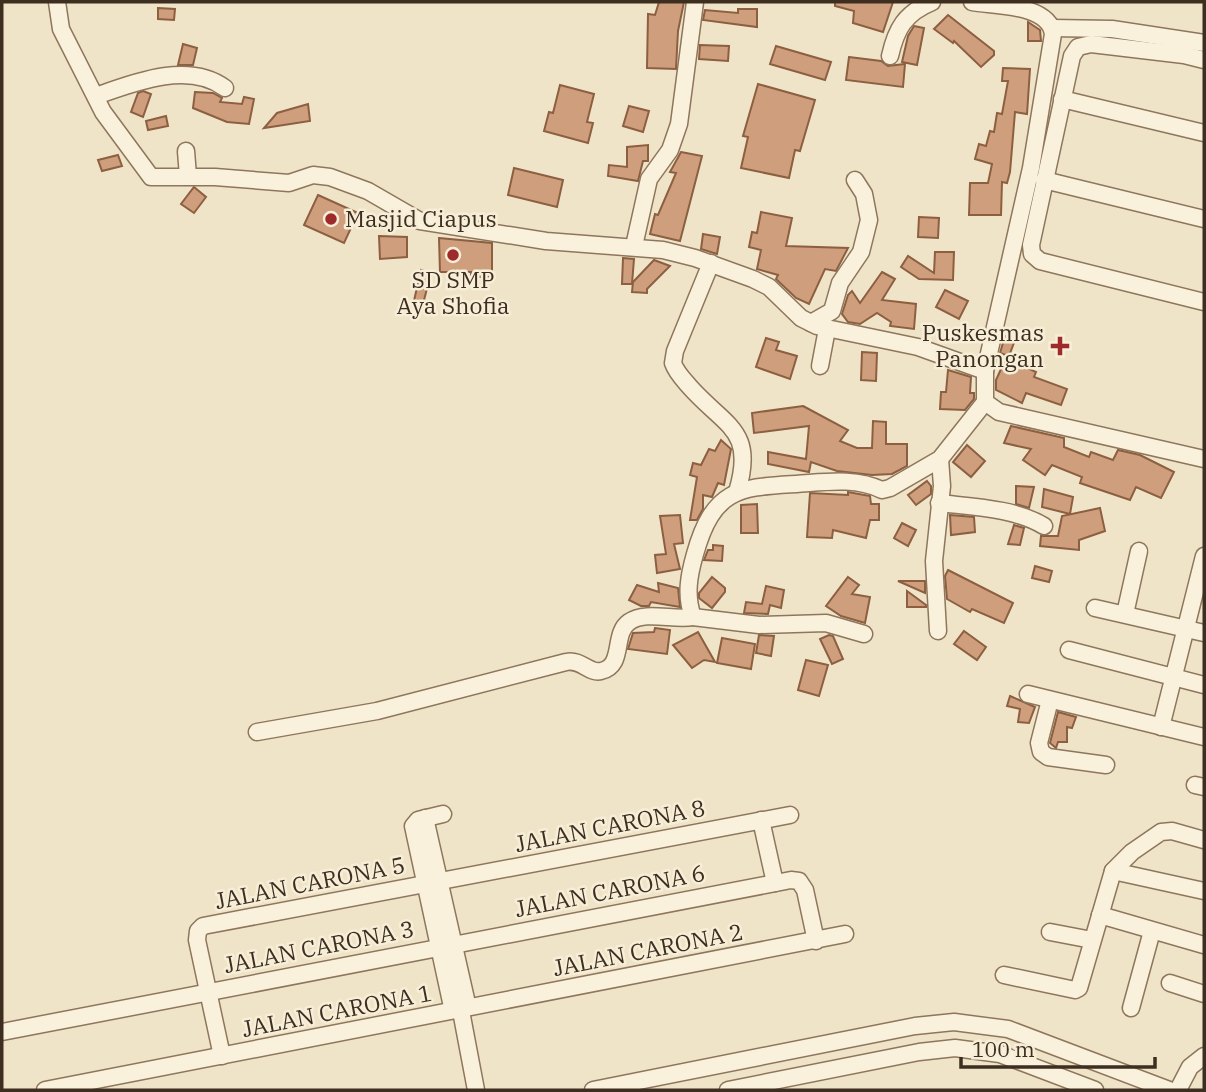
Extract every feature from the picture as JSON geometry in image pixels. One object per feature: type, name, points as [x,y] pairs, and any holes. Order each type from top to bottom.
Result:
[{"type":"street","points":[[57,2],[61,29],[111,125],[151,177],[188,176],[289,183],[313,176],[330,177],[368,191],[420,221],[547,241],[663,250],[711,263],[769,287],[811,323],[827,329],[918,347],[985,371]]},
{"type":"street","points":[[634,246],[649,179],[664,160],[679,124],[695,2]]},
{"type":"street","points":[[890,56],[897,28],[904,19],[932,2]]},
{"type":"street","points":[[972,2],[1037,13],[1052,28],[1112,29],[1204,43]]},
{"type":"street","points":[[693,617],[688,585],[700,535],[717,506],[737,492],[763,484],[834,480],[882,490],[901,483],[940,459],[985,402],[985,371],[1031,168],[1050,61],[1052,28]]},
{"type":"street","points":[[1204,60],[1184,55],[1091,44],[1078,47],[1072,56],[1062,99],[1044,180],[1032,254],[1040,261],[1204,302]]},
{"type":"street","points":[[96,96],[141,82],[191,75],[214,79],[225,88]]},
{"type":"street","points":[[1062,99],[1204,133]]},
{"type":"street","points":[[186,152],[188,176]]},
{"type":"street","points":[[811,323],[832,311],[840,283],[857,259],[865,239],[867,206],[855,180]]},
{"type":"street","points":[[1044,180],[1204,219]]},
{"type":"street","points":[[711,263],[675,351],[673,363],[692,390],[740,440],[744,457],[737,492]]},
{"type":"street","points":[[820,366],[827,329]]},
{"type":"street","points":[[985,402],[999,412],[1204,459]]},
{"type":"street","points":[[937,631],[933,587],[942,486],[940,459]]},
{"type":"street","points":[[939,503],[992,509],[1033,520],[1044,526]]},
{"type":"street","points":[[1125,614],[1139,551]]},
{"type":"street","points":[[1161,727],[1185,629],[1201,579],[1204,556]]},
{"type":"street","points":[[1095,607],[1204,634]]},
{"type":"street","points":[[257,732],[318,724],[377,711],[566,662],[580,662],[599,672],[613,662],[621,631],[630,621],[640,618],[693,617],[759,625],[826,623],[864,634]]},
{"type":"street","points":[[1069,650],[1204,685]]},
{"type":"street","points":[[1028,694],[1204,737]]},
{"type":"street","points":[[1050,700],[1039,743],[1041,752],[1048,757],[1105,765]]},
{"type":"street","points":[[443,814],[418,820],[413,826],[433,883],[447,946],[451,1002],[461,1011],[476,1090]]},
{"type":"street","name":"JALAN CARONA 8","points":[[433,883],[790,815]]},
{"type":"street","points":[[761,820],[775,883],[799,881],[805,890],[816,941]]},
{"type":"street","points":[[1004,975],[1075,990],[1082,983],[1113,871],[1132,852],[1161,832],[1172,831],[1204,840]]},
{"type":"street","points":[[1113,871],[1204,891]]},
{"type":"street","name":"JALAN CARONA 5","points":[[208,991],[197,940],[203,926],[433,883]]},
{"type":"street","name":"JALAN CARONA 6","points":[[447,946],[775,883]]},
{"type":"street","points":[[1100,915],[1204,945]]},
{"type":"street","points":[[1131,1008],[1152,931]]},
{"type":"street","points":[[1050,932],[1092,940]]},
{"type":"street","name":"JALAN CARONA 2","points":[[461,1011],[845,934]]},
{"type":"street","name":"JALAN CARONA 3","points":[[2,1032],[447,946]]},
{"type":"street","points":[[1170,983],[1204,994]]},
{"type":"street","points":[[208,991],[222,1056]]},
{"type":"street","name":"JALAN CARONA 1","points":[[45,1090],[461,1011]]},
{"type":"street","points":[[593,1090],[915,1026],[954,1022],[1008,1030],[1169,1090]]},
{"type":"street","points":[[728,1090],[919,1052],[955,1048],[1000,1054],[1095,1090]]},
{"type":"street","points":[[1178,1090],[1190,1067],[1204,1056]]},
{"type":"building","points":[[659,2],[684,2],[678,31],[676,69],[647,68],[648,14],[655,15]]},
{"type":"building","points":[[835,2],[893,2],[883,32],[853,23],[854,11],[835,6]]},
{"type":"building","points":[[158,8],[175,9],[174,20],[158,19]]},
{"type":"building","points":[[738,9],[757,9],[757,27],[703,20],[705,10],[738,13]]},
{"type":"building","points":[[948,15],[994,51],[994,55],[981,67],[954,41],[953,43],[934,29]]},
{"type":"building","points":[[1028,22],[1040,30],[1041,41],[1028,41]]},
{"type":"building","points":[[914,26],[924,28],[917,65],[902,62],[908,36]]},
{"type":"building","points":[[183,44],[197,48],[193,65],[178,65]]},
{"type":"building","points":[[700,45],[729,46],[728,61],[699,59]]},
{"type":"building","points":[[776,46],[831,62],[825,80],[770,64]]},
{"type":"building","points":[[849,57],[881,61],[888,66],[905,64],[903,87],[846,80]]},
{"type":"building","points":[[1003,68],[1030,69],[1027,114],[1015,112],[1010,172],[1007,183],[1002,182],[1001,215],[969,215],[970,183],[988,183],[992,164],[975,159],[979,144],[986,146],[990,131],[994,132],[997,113],[1002,114],[1008,81],[1002,81]]},
{"type":"building","points":[[758,84],[815,100],[800,151],[795,150],[789,178],[741,168],[748,137],[743,136]]},
{"type":"building","points":[[560,85],[594,94],[587,122],[593,123],[588,143],[544,131],[549,112],[553,113]]},
{"type":"building","points":[[143,91],[151,94],[143,117],[131,112],[138,93]]},
{"type":"building","points":[[195,92],[213,93],[222,98],[220,102],[242,104],[244,97],[254,99],[249,124],[227,122],[193,108]]},
{"type":"building","points":[[308,104],[310,121],[264,128],[277,113]]},
{"type":"building","points":[[629,106],[649,111],[643,132],[623,126]]},
{"type":"building","points":[[166,116],[168,126],[148,130],[146,121]]},
{"type":"building","points":[[648,145],[648,161],[643,161],[638,181],[608,176],[609,165],[627,167],[627,147]]},
{"type":"building","points":[[681,152],[702,156],[680,241],[650,234],[655,214],[658,215],[676,173],[670,172]]},
{"type":"building","points":[[118,155],[122,166],[102,171],[98,160]]},
{"type":"building","points":[[514,168],[563,180],[557,207],[508,195]]},
{"type":"building","points":[[194,187],[206,197],[194,213],[181,204]]},
{"type":"building","name":"Masjid Ciapus","points":[[318,195],[358,213],[344,243],[304,225]]},
{"type":"building","points":[[761,212],[792,218],[786,246],[848,248],[836,271],[825,269],[809,304],[796,298],[776,279],[778,275],[757,269],[761,250],[749,247],[752,232],[757,233]]},
{"type":"building","points":[[919,217],[939,218],[938,238],[918,237]]},
{"type":"building","points":[[703,234],[720,237],[717,254],[701,249]]},
{"type":"building","points":[[379,236],[407,237],[407,257],[380,259]]},
{"type":"building","points":[[439,238],[492,243],[492,277],[471,277],[471,272],[440,272]]},
{"type":"building","points":[[935,252],[954,252],[953,280],[919,279],[901,267],[908,256],[934,273]]},
{"type":"building","points":[[623,258],[634,259],[632,284],[622,284]]},
{"type":"building","points":[[654,260],[670,266],[647,289],[647,293],[632,292],[633,282]]},
{"type":"building","points":[[421,270],[431,273],[422,308],[413,305]]},
{"type":"building","points":[[882,272],[895,279],[882,300],[916,304],[914,329],[890,326],[891,322],[877,313],[860,324],[848,322],[842,314],[848,295],[852,291],[860,303]]},
{"type":"building","points":[[945,290],[968,301],[959,319],[936,307]]},
{"type":"building","points":[[1005,336],[1015,340],[1009,356],[1000,353]]},
{"type":"building","points":[[766,338],[779,342],[776,350],[797,356],[790,379],[756,367]]},
{"type":"building","points":[[862,352],[877,353],[876,381],[861,380]]},
{"type":"building","points":[[1006,358],[1036,372],[1034,377],[1067,389],[1061,405],[1026,393],[1022,403],[996,390],[996,380]]},
{"type":"building","points":[[948,370],[971,377],[970,393],[974,393],[974,399],[965,410],[940,409],[941,392],[946,392]]},
{"type":"building","points":[[803,406],[848,430],[840,441],[857,448],[872,448],[873,421],[886,422],[886,444],[907,444],[907,466],[892,474],[872,475],[837,471],[811,462],[809,472],[768,464],[768,452],[806,459],[809,426],[754,433],[752,413]]},
{"type":"building","points":[[1011,426],[1064,438],[1064,447],[1089,457],[1091,452],[1113,460],[1118,450],[1140,455],[1174,472],[1161,498],[1136,487],[1130,500],[1080,483],[1082,477],[1052,465],[1045,475],[1023,460],[1031,449],[1004,443]]},
{"type":"building","points":[[721,440],[731,449],[724,485],[718,483],[712,497],[703,495],[703,509],[697,520],[690,520],[697,477],[690,475],[693,463],[701,465],[709,449],[715,451]]},
{"type":"building","points":[[967,445],[985,461],[971,477],[953,462]]},
{"type":"building","points":[[927,481],[931,486],[931,494],[916,505],[908,495]]},
{"type":"building","points":[[1016,486],[1034,487],[1029,508],[1016,504]]},
{"type":"building","points":[[1044,489],[1073,497],[1070,514],[1042,507]]},
{"type":"building","points":[[848,492],[870,496],[871,504],[879,504],[879,520],[870,520],[866,538],[833,530],[832,538],[807,537],[810,493],[848,495]]},
{"type":"building","points":[[757,504],[758,533],[741,533],[741,505]]},
{"type":"building","points":[[1100,508],[1105,531],[1079,540],[1079,550],[1040,546],[1041,536],[1058,536],[1062,516]]},
{"type":"building","points":[[680,515],[683,543],[674,544],[680,569],[657,573],[655,555],[666,554],[660,516]]},
{"type":"building","points":[[950,515],[974,517],[975,532],[951,535]]},
{"type":"building","points":[[902,523],[916,530],[908,546],[894,538]]},
{"type":"building","points":[[1014,525],[1024,528],[1020,545],[1008,544]]},
{"type":"building","points":[[713,545],[723,546],[722,561],[704,560],[708,550],[713,550]]},
{"type":"building","points":[[1035,566],[1052,571],[1049,582],[1032,578]]},
{"type":"building","points":[[948,570],[1013,603],[1004,623],[972,609],[970,612],[947,599],[945,576]]},
{"type":"building","points":[[712,577],[725,588],[725,592],[712,608],[699,598],[699,593]]},
{"type":"building","points":[[848,577],[859,585],[852,594],[870,597],[865,623],[841,616],[826,606]]},
{"type":"building","points":[[898,581],[925,581],[925,593]]},
{"type":"building","points":[[658,583],[678,588],[680,607],[651,602],[649,606],[641,606],[629,600],[637,585],[659,592]]},
{"type":"building","points":[[766,586],[784,590],[781,608],[770,605],[768,614],[744,613],[746,602],[762,604]]},
{"type":"building","points":[[907,591],[926,605],[926,607],[907,607]]},
{"type":"building","points":[[655,628],[670,630],[667,654],[628,649],[633,633],[654,632]]},
{"type":"building","points":[[964,631],[986,647],[977,660],[954,644]]},
{"type":"building","points":[[698,632],[715,662],[704,660],[692,668],[673,645]]},
{"type":"building","points":[[759,635],[774,636],[771,656],[756,653]]},
{"type":"building","points":[[833,636],[843,659],[832,664],[820,639]]},
{"type":"building","points":[[722,638],[755,644],[751,669],[717,663]]},
{"type":"building","points":[[806,660],[828,665],[819,696],[798,690]]},
{"type":"building","points":[[1010,696],[1035,707],[1029,723],[1018,722],[1020,709],[1007,706]]},
{"type":"building","points":[[1058,712],[1076,717],[1072,728],[1067,727],[1067,742],[1058,742],[1056,748],[1050,743]]},
{"type":"place","name":"Masjid Ciapus","points":[[331,219]]},
{"type":"place","name":"SD SMP Aya Shofia","points":[[453,255]]},
{"type":"place","name":"Puskesmas Panongan","points":[[1060,346]]}]
